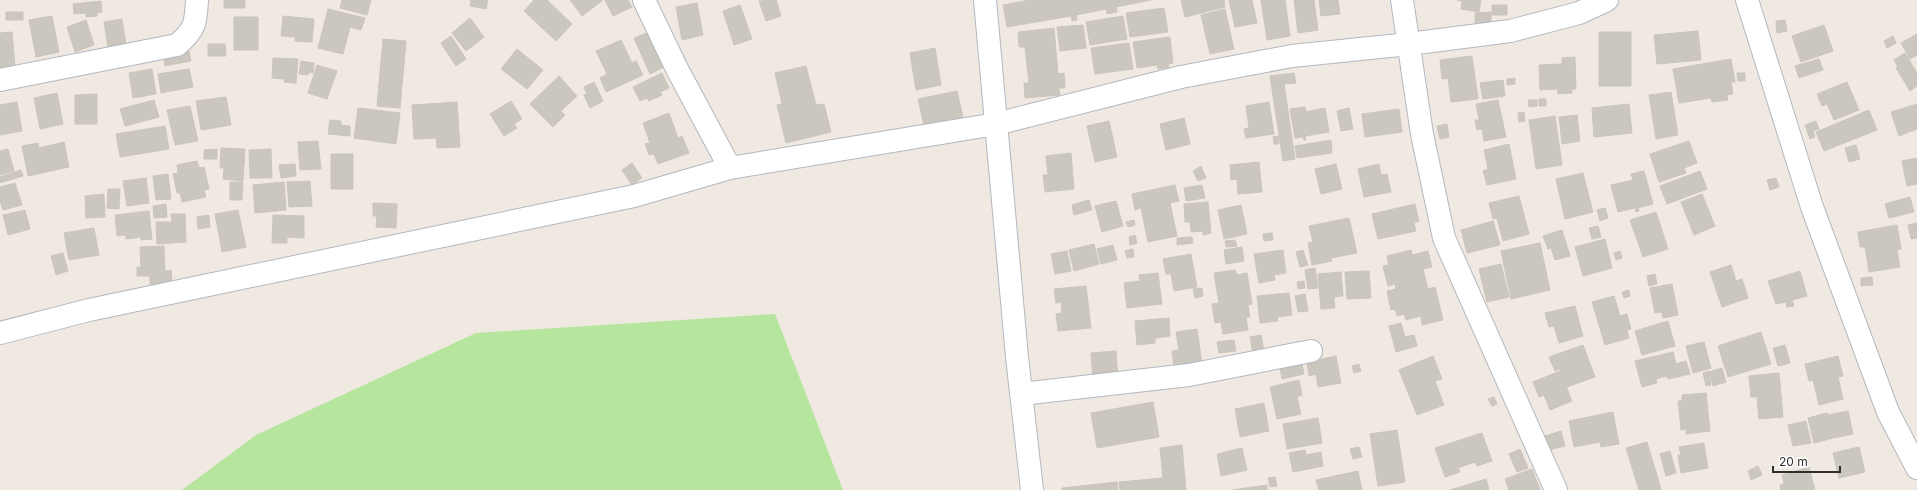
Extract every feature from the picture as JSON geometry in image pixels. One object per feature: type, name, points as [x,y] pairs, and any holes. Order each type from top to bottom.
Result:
[{"type":"street","points":[[0,80],[177,45],[189,35],[196,19],[197,0]]},
{"type":"street","points":[[644,0],[677,69],[730,168]]},
{"type":"street","points":[[985,0],[1021,394],[1032,490]]},
{"type":"street","points":[[1402,0],[1422,134],[1444,238],[1556,490]]},
{"type":"street","points":[[0,334],[96,308],[634,196],[730,168],[996,124],[1181,77],[1292,56],[1409,44],[1510,31],[1579,13],[1607,0]]},
{"type":"street","points":[[1747,0],[1812,207],[1888,412],[1917,468]]},
{"type":"street","points":[[1021,394],[1189,375],[1311,351]]},
{"type":"green space","points":[[775,314],[843,490],[182,490],[256,435],[476,333]]},
{"type":"building","points":[[224,0],[245,0],[245,8],[224,8]]},
{"type":"building","points":[[342,0],[371,0],[367,15],[340,8]]},
{"type":"building","points":[[471,0],[488,0],[486,9],[470,6]]},
{"type":"building","points":[[534,0],[547,0],[572,24],[556,41],[524,11]]},
{"type":"building","points":[[570,0],[602,0],[602,1],[582,16]]},
{"type":"building","points":[[605,0],[628,0],[632,7],[613,16]]},
{"type":"building","points":[[776,0],[781,16],[766,21],[759,1]]},
{"type":"building","points":[[1030,0],[1151,0],[1116,7],[1117,12],[1107,14],[1106,9],[1076,15],[1077,20],[1072,21],[1071,16],[1007,27],[1003,5]]},
{"type":"building","points":[[1181,0],[1224,0],[1225,7],[1185,17]]},
{"type":"building","points":[[1229,0],[1252,0],[1257,23],[1235,27]]},
{"type":"building","points":[[1261,0],[1285,0],[1290,36],[1267,40]]},
{"type":"building","points":[[1294,0],[1314,0],[1318,30],[1298,33]]},
{"type":"building","points":[[1319,0],[1338,0],[1340,14],[1321,16]]},
{"type":"building","points":[[1457,0],[1481,0],[1479,12],[1461,9],[1462,1]]},
{"type":"building","points":[[101,1],[102,12],[97,13],[97,16],[86,17],[86,13],[74,14],[73,4]]},
{"type":"building","points":[[697,3],[703,35],[682,40],[676,7]]},
{"type":"building","points":[[740,5],[752,39],[734,45],[723,11]]},
{"type":"building","points":[[1492,5],[1507,5],[1507,15],[1492,15]]},
{"type":"building","points":[[1164,8],[1168,32],[1130,37],[1126,13]]},
{"type":"building","points":[[328,9],[365,18],[361,30],[350,27],[343,54],[318,48]]},
{"type":"building","points":[[1225,9],[1234,49],[1210,54],[1201,15]]},
{"type":"building","points":[[6,12],[23,12],[23,20],[6,20]]},
{"type":"building","points":[[1491,12],[1491,23],[1475,23],[1475,13]]},
{"type":"building","points":[[52,16],[59,52],[36,57],[29,20]]},
{"type":"building","points":[[283,16],[314,19],[312,42],[295,41],[295,37],[281,36]]},
{"type":"building","points":[[1123,16],[1127,39],[1090,45],[1086,22]]},
{"type":"building","points":[[234,17],[258,17],[258,50],[234,50]]},
{"type":"building","points":[[470,18],[484,37],[466,51],[452,33]]},
{"type":"building","points":[[122,19],[127,51],[109,54],[104,22]]},
{"type":"building","points":[[86,20],[94,45],[75,52],[67,27]]},
{"type":"building","points":[[1785,20],[1787,31],[1777,33],[1776,21]]},
{"type":"building","points":[[1083,25],[1086,48],[1060,51],[1057,27]]},
{"type":"building","points":[[1824,25],[1833,51],[1801,62],[1792,36]]},
{"type":"building","points":[[1054,28],[1058,74],[1064,73],[1065,88],[1059,88],[1060,95],[1025,98],[1024,83],[1029,83],[1025,47],[1019,47],[1018,32]]},
{"type":"building","points":[[1698,31],[1701,60],[1657,64],[1654,35]]},
{"type":"building","points":[[12,32],[15,67],[0,68],[0,33]]},
{"type":"building","points":[[649,32],[664,67],[650,74],[634,38]]},
{"type":"building","points":[[1599,32],[1631,32],[1631,86],[1599,86]]},
{"type":"building","points":[[1917,34],[1917,55],[1910,59],[1901,43]]},
{"type":"building","points":[[451,36],[466,59],[456,66],[441,43]]},
{"type":"building","points":[[1893,36],[1896,43],[1887,48],[1884,41]]},
{"type":"building","points":[[1170,37],[1173,63],[1168,64],[1169,67],[1158,69],[1157,65],[1137,68],[1133,42]]},
{"type":"building","points":[[383,39],[406,41],[400,108],[377,106]]},
{"type":"building","points":[[621,40],[632,63],[636,61],[643,75],[606,92],[600,78],[607,74],[596,51]]},
{"type":"building","points":[[1129,43],[1133,69],[1095,74],[1091,48]]},
{"type":"building","points":[[208,44],[225,44],[226,56],[208,56]]},
{"type":"building","points":[[935,48],[941,85],[916,90],[910,53]]},
{"type":"building","points":[[517,49],[543,70],[527,89],[501,69]]},
{"type":"building","points":[[189,51],[191,61],[165,66],[163,56]]},
{"type":"building","points":[[1905,53],[1917,73],[1917,86],[1910,91],[1896,68],[1898,67],[1894,60]]},
{"type":"building","points":[[1472,56],[1478,99],[1451,102],[1448,78],[1442,79],[1440,60]]},
{"type":"building","points":[[1575,57],[1576,89],[1572,89],[1572,93],[1558,94],[1557,89],[1540,90],[1539,65],[1562,64],[1562,58]]},
{"type":"building","points":[[273,58],[298,59],[296,83],[284,82],[284,79],[272,78]]},
{"type":"building","points":[[1731,59],[1735,82],[1731,82],[1733,94],[1727,95],[1728,100],[1712,102],[1711,98],[1679,103],[1673,69]]},
{"type":"building","points":[[1819,59],[1823,70],[1799,78],[1795,66]]},
{"type":"building","points":[[301,61],[314,63],[313,73],[309,72],[308,75],[299,74]]},
{"type":"building","points":[[317,65],[337,71],[327,99],[308,93]]},
{"type":"building","points":[[806,66],[816,105],[824,104],[831,132],[786,143],[777,105],[782,104],[775,73]]},
{"type":"building","points":[[152,69],[156,94],[133,98],[129,73]]},
{"type":"building","points":[[189,69],[193,87],[161,93],[158,74]]},
{"type":"building","points":[[662,73],[669,88],[660,92],[662,95],[649,101],[647,98],[640,101],[633,87]]},
{"type":"building","points":[[1294,73],[1296,83],[1284,84],[1295,159],[1283,161],[1270,76]]},
{"type":"building","points":[[1737,73],[1745,73],[1745,81],[1738,81]]},
{"type":"building","points":[[559,76],[577,96],[561,111],[565,115],[553,127],[530,104]]},
{"type":"building","points":[[1515,78],[1515,84],[1507,85],[1507,79]]},
{"type":"building","points":[[1503,80],[1505,96],[1483,99],[1480,83]]},
{"type":"building","points":[[594,82],[603,101],[590,108],[584,95],[587,94],[584,87]]},
{"type":"building","points":[[1847,82],[1859,110],[1834,120],[1827,104],[1822,106],[1817,94]]},
{"type":"building","points":[[957,91],[963,117],[924,125],[918,99]]},
{"type":"building","points":[[1671,92],[1678,135],[1656,139],[1649,95]]},
{"type":"building","points":[[57,93],[63,124],[40,129],[34,98]]},
{"type":"building","points":[[97,94],[97,124],[75,124],[75,95]]},
{"type":"building","points":[[226,97],[231,125],[201,130],[196,101]]},
{"type":"building","points":[[1539,99],[1546,99],[1546,106],[1539,106]]},
{"type":"building","points":[[154,100],[159,117],[125,126],[120,109]]},
{"type":"building","points":[[1498,100],[1506,137],[1484,141],[1482,129],[1477,130],[1475,120],[1479,120],[1476,104]]},
{"type":"building","points":[[1528,100],[1537,100],[1537,106],[1529,107]]},
{"type":"building","points":[[511,101],[522,119],[514,124],[517,128],[504,136],[490,114]]},
{"type":"building","points":[[17,102],[22,131],[0,135],[0,105]]},
{"type":"building","points":[[457,102],[460,147],[437,148],[436,138],[414,139],[412,105]]},
{"type":"building","points":[[1269,102],[1274,134],[1246,138],[1244,129],[1249,128],[1246,106]]},
{"type":"building","points":[[1629,104],[1632,133],[1594,137],[1592,108]]},
{"type":"building","points":[[1917,104],[1917,129],[1899,136],[1891,112]]},
{"type":"building","points":[[190,106],[198,141],[175,145],[167,110]]},
{"type":"building","points":[[1305,107],[1306,112],[1325,108],[1329,132],[1305,136],[1306,140],[1304,140],[1303,137],[1295,138],[1290,109]]},
{"type":"building","points":[[358,108],[400,113],[396,144],[354,138]]},
{"type":"building","points":[[1349,108],[1353,129],[1341,131],[1337,111]]},
{"type":"building","points":[[1399,109],[1402,132],[1365,137],[1362,114]]},
{"type":"building","points":[[1869,110],[1877,130],[1824,151],[1816,132]]},
{"type":"building","points":[[1524,112],[1525,121],[1519,122],[1518,113]]},
{"type":"building","points":[[669,113],[678,138],[682,136],[689,153],[658,164],[654,154],[649,155],[645,144],[650,143],[643,123]]},
{"type":"building","points":[[1577,115],[1580,141],[1562,144],[1559,117]]},
{"type":"building","points":[[1555,116],[1562,165],[1536,169],[1529,120]]},
{"type":"building","points":[[1184,118],[1190,144],[1166,150],[1160,124]]},
{"type":"building","points":[[330,120],[341,121],[341,125],[350,126],[350,136],[328,134]]},
{"type":"building","points":[[1109,121],[1117,157],[1095,162],[1087,126]]},
{"type":"building","points":[[1816,121],[1819,129],[1813,131],[1815,137],[1810,139],[1805,125]]},
{"type":"building","points":[[1447,124],[1449,137],[1440,139],[1437,126]]},
{"type":"building","points":[[165,126],[169,149],[120,157],[116,134]]},
{"type":"building","points":[[1278,136],[1279,144],[1274,144],[1273,137]]},
{"type":"building","points":[[1331,140],[1332,153],[1297,158],[1295,146]]},
{"type":"building","points":[[318,141],[321,169],[300,170],[298,142]]},
{"type":"building","points":[[1689,141],[1697,163],[1684,168],[1686,173],[1659,182],[1650,154]]},
{"type":"building","points":[[64,142],[69,167],[28,176],[22,146],[38,143],[39,148]]},
{"type":"building","points":[[1509,144],[1516,179],[1487,185],[1483,171],[1488,169],[1484,150]]},
{"type":"building","points":[[1856,145],[1860,159],[1849,162],[1845,148]]},
{"type":"building","points":[[221,148],[245,149],[243,181],[223,179],[224,168],[220,168]]},
{"type":"building","points":[[8,149],[14,171],[0,175],[0,151]]},
{"type":"building","points":[[217,149],[217,159],[204,159],[204,150]]},
{"type":"building","points":[[271,149],[272,178],[250,178],[249,150]]},
{"type":"building","points":[[1071,153],[1074,189],[1045,192],[1043,175],[1048,175],[1046,156]]},
{"type":"building","points":[[331,154],[353,154],[353,189],[331,189]]},
{"type":"building","points":[[1917,158],[1917,184],[1907,186],[1902,161]]},
{"type":"building","points":[[197,161],[199,168],[204,167],[209,189],[204,190],[206,197],[182,202],[180,193],[177,193],[173,174],[178,173],[177,165]]},
{"type":"building","points":[[1259,162],[1262,192],[1238,194],[1237,179],[1231,180],[1230,165]]},
{"type":"building","points":[[632,163],[642,178],[632,185],[622,170]]},
{"type":"building","points":[[295,164],[296,176],[281,178],[279,165]]},
{"type":"building","points":[[1336,164],[1342,189],[1321,194],[1315,169]]},
{"type":"building","points":[[1379,164],[1381,175],[1387,174],[1391,192],[1364,197],[1358,169]]},
{"type":"building","points":[[1201,166],[1206,178],[1198,181],[1193,171]]},
{"type":"building","points":[[21,170],[23,176],[0,183],[0,177]]},
{"type":"building","points":[[1644,171],[1653,204],[1638,208],[1639,211],[1636,212],[1635,208],[1618,212],[1611,185],[1633,180],[1631,174]]},
{"type":"building","points":[[1700,171],[1707,189],[1667,204],[1660,186]]},
{"type":"building","points":[[1583,173],[1593,212],[1565,219],[1556,179]]},
{"type":"building","points":[[168,174],[171,199],[156,200],[153,176]]},
{"type":"building","points":[[146,178],[149,203],[127,206],[123,181]]},
{"type":"building","points":[[1776,178],[1779,187],[1770,190],[1767,180]]},
{"type":"building","points":[[310,181],[312,206],[289,207],[287,182]]},
{"type":"building","points":[[230,182],[243,182],[242,200],[230,200]]},
{"type":"building","points":[[284,182],[286,210],[255,213],[253,185]]},
{"type":"building","points":[[15,183],[22,205],[3,210],[0,201],[0,187]]},
{"type":"building","points":[[1175,185],[1179,201],[1170,203],[1177,236],[1148,242],[1141,208],[1135,210],[1132,194]]},
{"type":"building","points":[[1202,185],[1205,198],[1186,201],[1184,188]]},
{"type":"building","points":[[108,189],[120,189],[119,209],[107,208]]},
{"type":"building","points":[[104,194],[105,217],[86,218],[85,196]]},
{"type":"building","points":[[1702,194],[1715,226],[1694,235],[1681,202]]},
{"type":"building","points":[[1519,196],[1529,234],[1503,241],[1497,218],[1493,219],[1489,203]]},
{"type":"building","points":[[1910,197],[1914,212],[1889,218],[1885,204]]},
{"type":"building","points":[[1089,200],[1092,210],[1074,215],[1072,205]]},
{"type":"building","points":[[1116,201],[1123,226],[1102,232],[1095,206]]},
{"type":"building","points":[[1208,202],[1211,233],[1203,235],[1203,231],[1191,232],[1190,222],[1185,222],[1184,204]]},
{"type":"building","points":[[373,203],[397,204],[396,228],[376,227],[377,216],[373,216]]},
{"type":"building","points":[[166,204],[167,217],[154,218],[153,206]]},
{"type":"building","points":[[1415,204],[1419,221],[1414,223],[1416,231],[1378,239],[1372,214]]},
{"type":"building","points":[[1241,205],[1247,234],[1224,239],[1218,210]]},
{"type":"building","points":[[1605,208],[1608,218],[1600,221],[1597,210]]},
{"type":"building","points":[[25,210],[30,229],[8,235],[3,215]]},
{"type":"building","points":[[238,210],[246,247],[222,252],[215,214]]},
{"type":"building","points":[[149,211],[152,239],[141,240],[141,237],[126,239],[126,235],[117,236],[115,215]]},
{"type":"building","points":[[1656,212],[1668,249],[1643,257],[1630,220]]},
{"type":"building","points":[[171,214],[185,214],[186,242],[157,244],[156,222],[172,222]]},
{"type":"building","points":[[209,215],[210,227],[198,229],[197,217]]},
{"type":"building","points":[[273,215],[304,216],[304,238],[287,237],[287,243],[272,243]]},
{"type":"building","points":[[1349,218],[1357,253],[1331,258],[1332,261],[1312,265],[1308,243],[1313,242],[1309,226]]},
{"type":"building","points":[[1134,220],[1135,225],[1128,227],[1126,222]]},
{"type":"building","points":[[1493,221],[1500,245],[1467,253],[1461,230]]},
{"type":"building","points":[[1917,223],[1917,238],[1911,239],[1908,225]]},
{"type":"building","points":[[1897,225],[1901,249],[1897,250],[1900,267],[1869,272],[1865,247],[1860,247],[1858,232]]},
{"type":"building","points":[[1598,226],[1601,237],[1592,239],[1589,228]]},
{"type":"building","points":[[94,228],[99,255],[69,260],[64,233]]},
{"type":"building","points":[[1562,230],[1570,256],[1555,260],[1551,248],[1548,249],[1543,236]]},
{"type":"building","points":[[1272,233],[1273,240],[1264,241],[1263,234]]},
{"type":"building","points":[[1135,235],[1137,243],[1130,245],[1129,237]]},
{"type":"building","points":[[1192,237],[1193,243],[1177,245],[1177,238]]},
{"type":"building","points":[[1605,239],[1612,268],[1583,276],[1575,247]]},
{"type":"building","points":[[1235,240],[1237,246],[1226,247],[1225,241]]},
{"type":"building","points":[[1540,243],[1550,290],[1511,299],[1501,251]]},
{"type":"building","points":[[1094,244],[1099,264],[1074,271],[1069,250]]},
{"type":"building","points":[[1113,245],[1117,260],[1101,264],[1097,249]]},
{"type":"building","points":[[164,246],[165,271],[171,270],[172,285],[150,286],[150,276],[137,276],[137,267],[141,267],[140,247]]},
{"type":"building","points":[[1242,247],[1244,261],[1226,264],[1224,250]]},
{"type":"building","points":[[1133,249],[1134,257],[1127,258],[1125,251]]},
{"type":"building","points":[[1283,250],[1286,273],[1274,275],[1275,280],[1259,283],[1254,254]]},
{"type":"building","points":[[1303,250],[1308,265],[1300,267],[1296,252]]},
{"type":"building","points":[[1411,250],[1412,255],[1428,251],[1432,267],[1423,269],[1428,289],[1435,287],[1443,320],[1422,325],[1421,316],[1406,320],[1404,314],[1397,316],[1395,309],[1391,310],[1387,291],[1396,289],[1395,284],[1388,286],[1383,266],[1389,265],[1387,256]]},
{"type":"building","points":[[1067,251],[1071,271],[1055,274],[1051,254]]},
{"type":"building","points":[[1620,251],[1622,258],[1616,260],[1614,253]]},
{"type":"building","points":[[63,253],[68,271],[56,275],[51,256]]},
{"type":"building","points":[[1191,254],[1197,287],[1174,291],[1171,274],[1166,274],[1163,259]]},
{"type":"building","points":[[1501,264],[1509,297],[1487,302],[1479,269]]},
{"type":"building","points":[[1731,265],[1736,281],[1742,279],[1748,298],[1722,307],[1710,272]]},
{"type":"building","points":[[1315,268],[1318,288],[1308,289],[1305,270]]},
{"type":"building","points":[[1235,270],[1237,275],[1247,273],[1252,304],[1248,305],[1250,317],[1246,317],[1248,330],[1223,334],[1221,322],[1215,323],[1212,304],[1219,303],[1214,273]]},
{"type":"building","points":[[1369,271],[1371,298],[1347,299],[1345,272]]},
{"type":"building","points":[[1800,271],[1807,296],[1792,300],[1794,306],[1787,307],[1786,302],[1776,304],[1768,281]]},
{"type":"building","points":[[1341,272],[1343,296],[1334,297],[1335,308],[1321,309],[1318,274]]},
{"type":"building","points":[[1158,273],[1162,304],[1127,308],[1124,283],[1140,281],[1139,275]]},
{"type":"building","points":[[1655,274],[1657,284],[1649,286],[1647,276]]},
{"type":"building","points":[[1872,277],[1873,285],[1861,286],[1861,278]]},
{"type":"building","points":[[1304,281],[1305,288],[1298,289],[1297,282]]},
{"type":"building","points":[[1672,284],[1678,315],[1663,318],[1662,312],[1655,313],[1650,288]]},
{"type":"building","points":[[1086,286],[1091,328],[1058,331],[1056,314],[1062,313],[1061,302],[1056,303],[1054,289]]},
{"type":"building","points":[[1202,288],[1203,296],[1195,298],[1193,289]]},
{"type":"building","points":[[1629,290],[1630,296],[1624,298],[1622,292]]},
{"type":"building","points":[[1289,293],[1292,315],[1277,317],[1278,321],[1260,323],[1257,296]]},
{"type":"building","points":[[1305,294],[1308,311],[1298,312],[1295,296]]},
{"type":"building","points":[[1614,296],[1620,316],[1627,314],[1631,329],[1627,330],[1629,338],[1605,345],[1592,302]]},
{"type":"building","points":[[1575,306],[1583,336],[1559,343],[1554,326],[1549,327],[1545,313]]},
{"type":"building","points":[[1169,318],[1170,336],[1155,338],[1155,343],[1137,345],[1135,321]]},
{"type":"building","points":[[1668,321],[1675,346],[1642,355],[1635,331]]},
{"type":"building","points":[[1401,323],[1405,337],[1414,335],[1417,346],[1396,352],[1389,326]]},
{"type":"building","points":[[1197,329],[1202,364],[1174,368],[1172,351],[1179,350],[1176,332]]},
{"type":"building","points":[[1761,332],[1771,364],[1728,377],[1718,346]]},
{"type":"building","points":[[1261,335],[1264,351],[1253,353],[1250,337]]},
{"type":"building","points":[[1234,340],[1236,351],[1219,353],[1217,342]]},
{"type":"building","points":[[1704,342],[1711,368],[1693,373],[1686,346]]},
{"type":"building","points":[[1583,345],[1595,377],[1567,387],[1560,369],[1555,371],[1549,357]]},
{"type":"building","points":[[1785,345],[1790,363],[1778,366],[1773,348]]},
{"type":"building","points":[[1116,351],[1118,378],[1093,380],[1091,353]]},
{"type":"building","points":[[1673,352],[1676,364],[1686,361],[1690,374],[1668,379],[1667,376],[1656,379],[1657,383],[1642,387],[1635,361]]},
{"type":"building","points":[[1336,356],[1341,383],[1318,387],[1316,374],[1309,376],[1307,362]]},
{"type":"building","points":[[1433,356],[1442,379],[1435,381],[1444,405],[1417,415],[1399,370]]},
{"type":"building","points":[[1838,356],[1843,376],[1838,377],[1843,399],[1819,405],[1813,380],[1809,381],[1805,364]]},
{"type":"building","points":[[1302,364],[1304,374],[1282,379],[1280,368]]},
{"type":"building","points":[[1359,364],[1361,371],[1354,373],[1352,366]]},
{"type":"building","points":[[1722,368],[1726,382],[1713,386],[1709,372]]},
{"type":"building","points":[[1560,371],[1572,401],[1550,410],[1544,395],[1539,397],[1533,382]]},
{"type":"building","points":[[1708,371],[1711,385],[1706,386],[1703,373]]},
{"type":"building","points":[[1779,373],[1783,417],[1759,419],[1757,397],[1751,397],[1749,376]]},
{"type":"building","points":[[1299,380],[1302,395],[1297,397],[1301,414],[1277,419],[1270,387]]},
{"type":"building","points":[[1706,393],[1710,431],[1686,434],[1686,429],[1681,430],[1678,401],[1682,401],[1682,395]]},
{"type":"building","points":[[1494,397],[1497,404],[1492,406],[1488,399]]},
{"type":"building","points":[[1153,402],[1159,437],[1097,448],[1091,413]]},
{"type":"building","points":[[1264,403],[1269,431],[1240,437],[1235,409]]},
{"type":"building","points":[[1848,411],[1853,434],[1834,438],[1828,415]]},
{"type":"building","points":[[1613,412],[1619,444],[1601,447],[1600,442],[1574,447],[1569,421]]},
{"type":"building","points":[[1827,413],[1833,438],[1814,443],[1808,418]]},
{"type":"building","points":[[1318,418],[1322,443],[1287,449],[1283,424]]},
{"type":"building","points":[[1806,421],[1811,443],[1793,446],[1788,425]]},
{"type":"building","points":[[1397,430],[1405,482],[1378,486],[1370,434]]},
{"type":"building","points":[[1561,431],[1565,446],[1549,450],[1545,436]]},
{"type":"building","points":[[1482,433],[1492,461],[1477,466],[1475,462],[1458,468],[1460,472],[1445,477],[1435,448]]},
{"type":"building","points":[[1647,442],[1661,489],[1659,490],[1639,490],[1626,448]]},
{"type":"building","points":[[1704,443],[1708,468],[1681,473],[1678,455],[1681,455],[1679,447]]},
{"type":"building","points":[[1182,445],[1186,490],[1120,490],[1119,482],[1163,478],[1160,448]]},
{"type":"building","points":[[1359,447],[1362,457],[1353,459],[1350,449]]},
{"type":"building","points":[[1859,447],[1865,472],[1839,478],[1833,453]]},
{"type":"building","points":[[1242,448],[1247,470],[1221,476],[1217,454]]},
{"type":"building","points":[[1520,449],[1528,468],[1517,472],[1509,454]]},
{"type":"building","points":[[1305,450],[1306,455],[1321,452],[1323,466],[1293,472],[1289,453]]},
{"type":"building","points":[[1670,451],[1676,473],[1666,476],[1660,454]]},
{"type":"building","points":[[1758,466],[1762,475],[1751,480],[1748,471]]},
{"type":"building","points":[[1809,467],[1815,490],[1781,490],[1780,485],[1784,484],[1782,475]]},
{"type":"building","points":[[1532,469],[1540,490],[1509,490],[1505,479]]},
{"type":"building","points":[[1358,471],[1362,490],[1319,490],[1316,480]]},
{"type":"building","points":[[1275,477],[1277,486],[1270,487],[1268,478]]},
{"type":"building","points":[[1486,479],[1489,490],[1450,490]]},
{"type":"building","points":[[1117,482],[1118,490],[1062,490],[1062,488]]},
{"type":"building","points":[[1267,485],[1267,490],[1232,490]]}]
